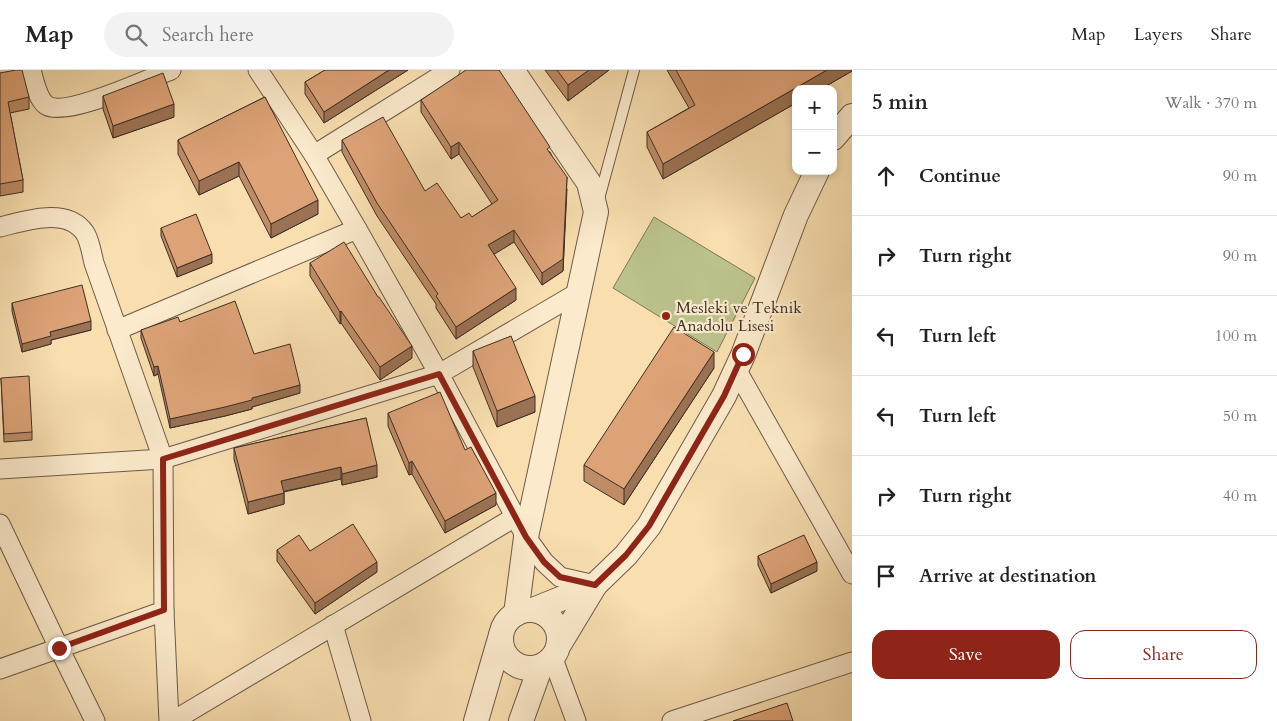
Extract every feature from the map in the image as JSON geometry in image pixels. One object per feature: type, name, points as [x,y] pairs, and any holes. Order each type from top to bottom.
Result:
[{"type":"street","points":[[31,70],[45,105],[54,109],[95,100],[171,70]]},
{"type":"street","points":[[258,70],[314,155],[357,229],[439,374],[520,527],[544,562],[560,577],[595,585]]},
{"type":"street","points":[[314,155],[450,70]]},
{"type":"street","points":[[512,70],[589,183],[596,212],[579,292],[520,527],[524,612]]},
{"type":"street","points":[[837,133],[852,116]]},
{"type":"street","points":[[521,721],[551,657],[595,585],[626,555],[649,526],[724,396],[796,215],[815,175]]},
{"type":"street","points":[[0,227],[47,218],[70,220],[85,233],[163,459],[164,610],[169,721]]},
{"type":"street","points":[[117,330],[357,229]]},
{"type":"street","points":[[0,469],[163,459],[439,374],[579,292]]},
{"type":"street","points":[[736,369],[852,574]]},
{"type":"street","points":[[0,524],[95,721]]},
{"type":"street","points":[[173,721],[333,625],[520,527]]},
{"type":"street","points":[[476,721],[501,635],[507,621],[524,612],[595,585]]},
{"type":"street","points":[[0,669],[164,610]]},
{"type":"street","points":[[524,612],[544,613],[553,620],[559,630],[551,657],[576,721]]},
{"type":"street","points":[[333,625],[361,721]]},
{"type":"street","points":[[501,635],[504,654],[514,664],[530,669],[551,657]]},
{"type":"street","points":[[672,721],[852,662]]},
{"type":"lane","points":[[596,212],[634,70]]},
{"type":"green space","points":[[654,217],[755,278],[717,352],[613,288]]},
{"type":"building","points":[[22,70],[29,97],[8,102],[23,180],[0,184],[0,73]]},
{"type":"building","points":[[325,70],[389,70],[324,112],[305,82]]},
{"type":"building","points":[[466,70],[499,70],[550,147],[547,149],[567,177],[563,259],[542,273],[514,230],[488,245],[516,288],[456,327],[436,296],[438,294],[377,203],[342,140],[383,117],[425,191],[437,183],[461,218],[469,213],[472,217],[498,200],[459,142],[451,147],[421,100]]},
{"type":"building","points":[[557,70],[589,70],[568,85]]},
{"type":"building","points":[[676,70],[827,70],[801,85],[792,85],[792,90],[663,164],[647,132],[695,105]]},
{"type":"building","points":[[163,73],[174,104],[113,126],[103,96]]},
{"type":"building","points":[[265,97],[318,200],[271,224],[239,162],[199,181],[178,140]]},
{"type":"building","points":[[196,214],[212,254],[177,268],[161,228]]},
{"type":"building","points":[[344,242],[378,297],[412,346],[380,367],[340,312],[310,263]]},
{"type":"building","points":[[82,285],[91,321],[50,332],[51,336],[22,344],[12,303]]},
{"type":"building","points":[[235,301],[254,354],[290,344],[300,385],[252,398],[252,400],[170,419],[158,366],[154,367],[141,330],[178,317],[180,322]]},
{"type":"building","points":[[674,327],[714,352],[624,489],[584,465]]},
{"type":"building","points":[[511,336],[535,396],[497,411],[473,351]]},
{"type":"building","points":[[29,376],[32,432],[4,434],[1,378]]},
{"type":"building","points":[[440,392],[465,450],[471,447],[496,493],[445,521],[412,461],[409,463],[388,413]]},
{"type":"building","points":[[366,418],[377,465],[342,474],[341,467],[281,481],[284,493],[248,502],[234,448]]},
{"type":"building","points":[[353,524],[377,562],[315,603],[277,550],[299,535],[310,551]]},
{"type":"building","points":[[804,535],[817,562],[771,584],[758,556]]},
{"type":"building","points":[[787,703],[793,721],[733,721]]},
{"type":"place","name":"Mesleki ve Teknik Anadolu Lisesi","points":[[666,316]]},
{"type":"route","points":[[59,648],[164,610],[163,459],[439,374],[526,537],[544,562],[560,577],[595,585],[626,555],[649,526],[724,396],[743,354]]}]
